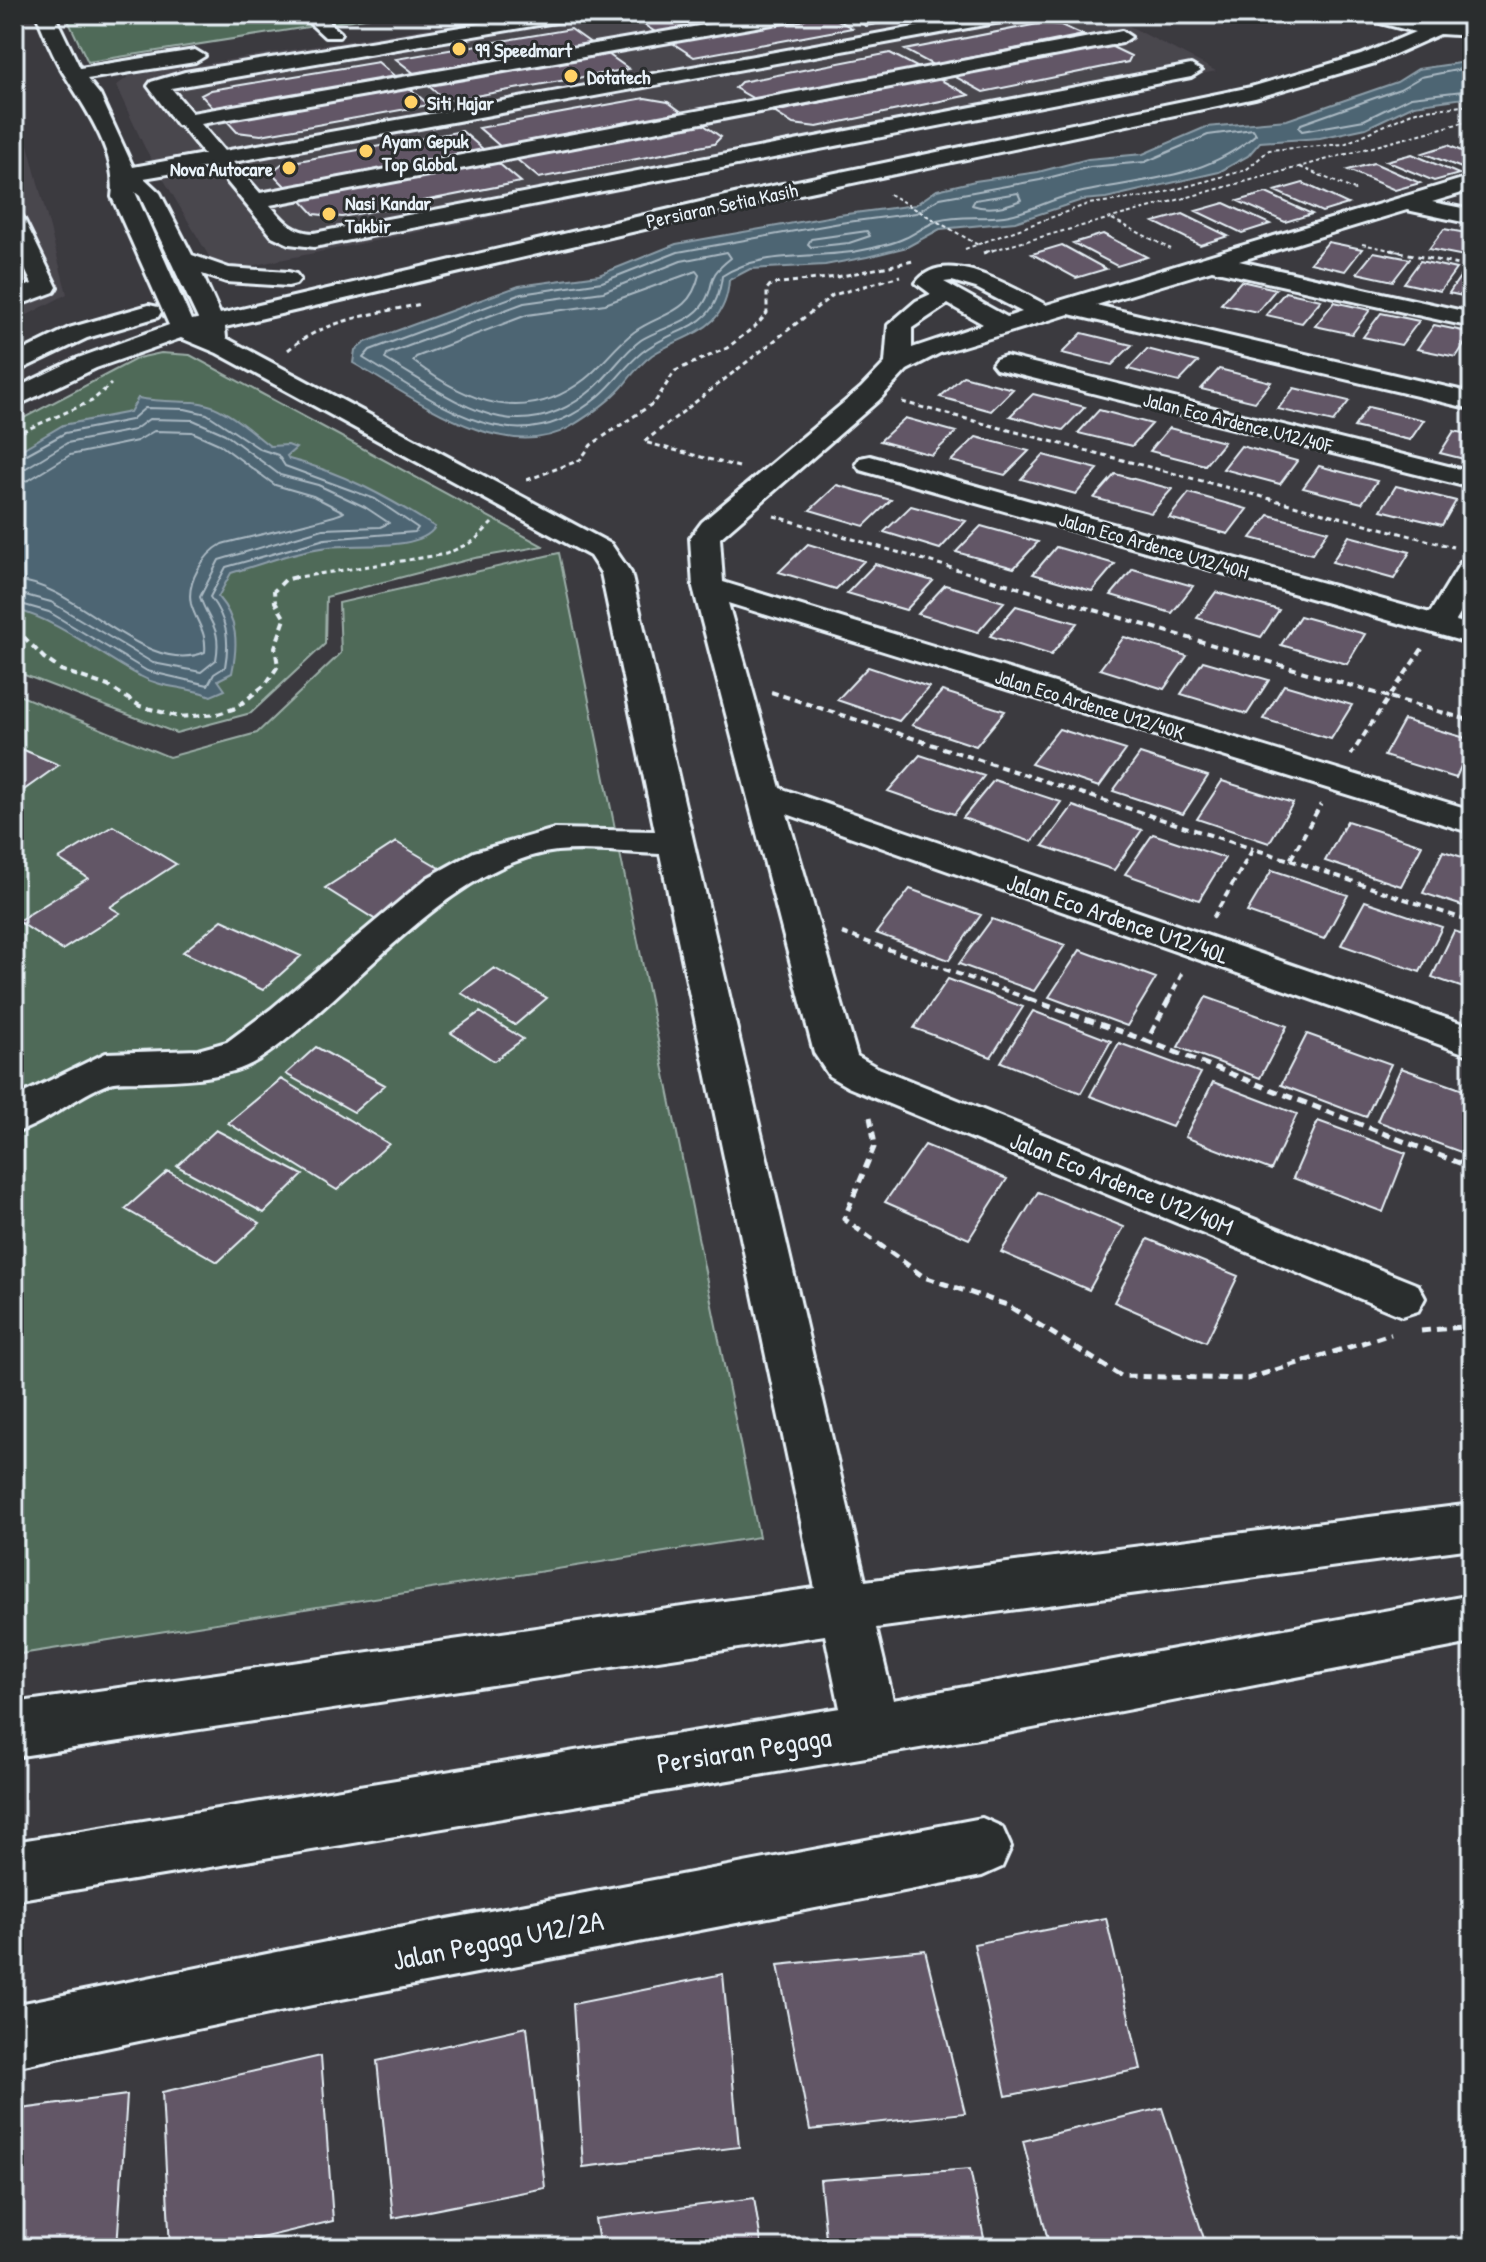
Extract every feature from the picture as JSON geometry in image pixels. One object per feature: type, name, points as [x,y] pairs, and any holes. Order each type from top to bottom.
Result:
[{"type":"street","points":[[45,14],[74,75],[90,95],[126,175],[149,193],[208,318]]},
{"type":"street","points":[[302,38],[340,32],[309,14]]},
{"type":"street","points":[[573,14],[161,84],[159,89],[280,231],[297,239],[324,239],[1191,71]]},
{"type":"street","points":[[184,121],[801,14]]},
{"type":"street","points":[[126,175],[1017,14]]},
{"type":"street","points":[[1367,14],[1435,29],[1472,30]]},
{"type":"street","points":[[593,22],[810,169]]},
{"type":"street","name":"Persiaran Setia Kasih","points":[[441,247],[1296,70],[1380,40],[1403,24]]},
{"type":"street","points":[[255,201],[936,72],[1129,40],[1099,25]]},
{"type":"street","points":[[855,27],[999,107]]},
{"type":"street","name":"Persiaran Setia Kasih","points":[[14,365],[57,342],[126,317],[208,318],[754,197],[1255,92],[1368,59],[1435,29]]},
{"type":"street","points":[[372,47],[548,195]]},
{"type":"street","points":[[74,75],[211,53]]},
{"type":"street","points":[[1164,57],[1209,81],[1214,88]]},
{"type":"street","points":[[126,175],[123,197],[178,318],[208,318],[509,499],[601,550],[616,573],[872,1729]]},
{"type":"street","points":[[852,1072],[834,1053],[708,587],[705,538],[712,528],[870,394],[898,365],[931,348],[1472,183]]},
{"type":"street","points":[[1398,204],[1472,217]]},
{"type":"street","points":[[14,221],[45,287],[14,300]]},
{"type":"street","points":[[57,342],[66,331],[109,312],[133,288],[149,255]]},
{"type":"street","points":[[182,259],[226,275],[288,279]]},
{"type":"street","points":[[1205,263],[1472,320]]},
{"type":"street","name":"Persiaran Setia Kasih","points":[[208,318],[288,279],[315,273]]},
{"type":"street","points":[[1003,325],[928,283],[932,278],[953,273],[967,275],[1042,313]]},
{"type":"street","points":[[898,365],[900,325],[925,306],[949,295]]},
{"type":"street","points":[[1094,297],[1472,384]]},
{"type":"street","points":[[1067,305],[1472,401]]},
{"type":"street","name":"Persiaran Setia Kasih","points":[[14,399],[178,318]]},
{"type":"street","name":"Jalan Eco Ardence U12/40F","points":[[1005,364],[1472,480]]},
{"type":"street","name":"Jalan Eco Ardence U12/40H","points":[[870,464],[1472,635]]},
{"type":"street","points":[[1438,625],[1464,558]]},
{"type":"street","name":"Jalan Eco Ardence U12/40K","points":[[708,587],[1472,822]]},
{"type":"street","name":"Jalan Eco Ardence U12/40L","points":[[764,794],[1472,1042]]},
{"type":"street","points":[[14,1118],[43,1099],[106,1068],[198,1065],[241,1052],[285,1019],[440,886],[487,860],[555,840],[677,843]]},
{"type":"street","name":"Jalan Eco Ardence U12/40M","points":[[852,1072],[1407,1321]]},
{"type":"street","points":[[14,1730],[846,1608],[1472,1526]]},
{"type":"street","name":"Persiaran Pegaga","points":[[14,1871],[1012,1706],[1472,1619]]},
{"type":"street","name":"Jalan Pegaga U12/2A","points":[[14,2036],[341,1969],[982,1847]]},
{"type":"path","points":[[952,252],[980,246],[1088,204],[1152,196],[1246,170],[1269,150],[1344,144],[1374,133],[1416,111],[1472,105]]},
{"type":"path","points":[[1299,166],[1398,204]]},
{"type":"path","points":[[884,192],[980,246]]},
{"type":"path","points":[[1111,218],[1205,263]]},
{"type":"path","points":[[14,631],[20,633],[52,665],[113,688],[142,707],[182,718],[214,716],[248,703],[261,692],[278,666],[275,647],[285,619],[274,600],[274,591],[280,583],[313,573],[353,571],[375,564],[450,554],[481,537],[509,499],[516,484],[580,460],[591,445],[655,402],[675,371],[727,348],[744,336],[767,313],[767,289],[771,284],[837,277],[925,259]]},
{"type":"path","points":[[285,353],[301,340],[329,328],[421,304]]},
{"type":"path","points":[[870,394],[1464,558]]},
{"type":"path","points":[[738,506],[1472,721]]},
{"type":"path","points":[[1290,860],[1335,780],[1438,625]]},
{"type":"path","points":[[733,680],[1472,922]]},
{"type":"path","points":[[1147,1041],[1253,849]]},
{"type":"path","points":[[797,918],[1147,1041],[1472,1168]]},
{"type":"path","points":[[852,1072],[875,1145],[844,1219],[924,1277],[1007,1305],[1121,1376],[1247,1379],[1389,1334],[1407,1321],[1472,1326]]},
{"type":"shaded area","points":[[515,14],[1106,14],[1216,71],[245,267],[220,265],[210,258],[145,148],[116,86],[129,76]]},
{"type":"shaded area","points":[[14,91],[67,294],[14,322]]},
{"type":"green space","points":[[65,14],[390,14],[88,62]]},
{"type":"green space","points":[[161,353],[190,355],[543,546],[475,558],[326,597],[325,644],[251,713],[176,733],[14,671],[14,423],[138,358]]},
{"type":"green space","points":[[559,553],[759,1537],[14,1655],[14,693],[169,757],[257,733],[341,653],[339,603]]},
{"type":"water","points":[[1472,57],[1472,97],[1414,105],[1366,128],[1320,138],[1260,142],[1248,156],[1219,172],[1106,198],[1082,200],[1015,222],[940,229],[907,247],[867,257],[825,265],[750,269],[729,280],[721,310],[713,321],[652,355],[617,392],[591,413],[570,427],[544,437],[516,438],[487,433],[458,422],[353,363],[355,350],[366,342],[519,286],[599,275],[676,244],[915,205],[937,190],[975,181],[1038,172],[1088,159],[1143,154],[1206,127],[1287,120],[1397,82],[1418,69],[1466,62]]},
{"type":"water","points":[[138,398],[194,402],[215,407],[270,446],[296,448],[287,456],[289,459],[365,487],[435,527],[416,540],[316,549],[231,573],[218,597],[229,614],[235,633],[232,673],[218,680],[225,690],[211,696],[149,680],[47,621],[14,609],[14,454],[63,425],[130,412]]},
{"type":"building","points":[[664,14],[768,14],[657,33],[635,19]]},
{"type":"building","points":[[827,14],[852,28],[694,57],[671,42]]},
{"type":"building","points":[[845,14],[932,14],[866,26]]},
{"type":"building","points":[[1043,23],[1061,25],[1083,35],[933,65],[905,50]]},
{"type":"building","points":[[571,29],[592,44],[415,74],[396,59]]},
{"type":"building","points":[[1106,44],[1131,56],[1128,62],[983,92],[952,75]]},
{"type":"building","points":[[605,52],[629,69],[447,101],[426,84]]},
{"type":"building","points":[[890,53],[919,68],[756,100],[735,88],[741,82]]},
{"type":"building","points":[[378,62],[397,78],[214,109],[201,95],[211,90]]},
{"type":"building","points":[[937,78],[969,95],[817,127],[793,124],[774,112]]},
{"type":"building","points":[[408,87],[429,105],[261,135],[237,132],[225,119]]},
{"type":"building","points":[[645,98],[668,102],[683,113],[501,147],[479,128]]},
{"type":"building","points":[[701,123],[721,137],[714,144],[539,178],[515,158]]},
{"type":"building","points":[[462,131],[484,150],[286,187],[271,172],[282,164]]},
{"type":"building","points":[[1448,145],[1472,156],[1472,172],[1423,153]]},
{"type":"building","points":[[1412,154],[1459,174],[1434,181],[1386,161]]},
{"type":"building","points":[[497,162],[521,182],[342,217],[314,214],[300,199]]},
{"type":"building","points":[[1374,163],[1420,183],[1395,190],[1348,170]]},
{"type":"building","points":[[1303,183],[1348,204],[1322,212],[1275,191]]},
{"type":"building","points":[[1266,193],[1312,214],[1285,222],[1238,201]]},
{"type":"building","points":[[1224,203],[1270,224],[1242,233],[1196,211]]},
{"type":"building","points":[[1183,214],[1228,236],[1200,245],[1154,222]]},
{"type":"building","points":[[1444,229],[1472,234],[1472,245],[1464,256],[1429,249]]},
{"type":"building","points":[[1103,234],[1147,257],[1117,266],[1073,243]]},
{"type":"building","points":[[1328,242],[1362,249],[1345,271],[1310,263]]},
{"type":"building","points":[[1062,245],[1106,269],[1076,278],[1032,254]]},
{"type":"building","points":[[1374,252],[1410,259],[1393,281],[1357,273]]},
{"type":"building","points":[[14,261],[32,290],[14,293]]},
{"type":"building","points":[[1420,261],[1456,269],[1440,291],[1404,283]]},
{"type":"building","points":[[1464,271],[1472,273],[1472,298],[1449,293]]},
{"type":"building","points":[[1241,281],[1276,289],[1257,312],[1221,304]]},
{"type":"building","points":[[1285,292],[1321,300],[1302,323],[1266,315]]},
{"type":"building","points":[[1334,302],[1370,310],[1352,334],[1315,326]]},
{"type":"building","points":[[1381,313],[1419,321],[1401,345],[1363,337]]},
{"type":"building","points":[[1434,325],[1472,333],[1456,357],[1417,349]]},
{"type":"building","points":[[1082,333],[1132,345],[1112,365],[1062,353]]},
{"type":"building","points":[[1147,349],[1198,362],[1179,382],[1128,369]]},
{"type":"building","points":[[1219,369],[1271,382],[1255,402],[1201,389]]},
{"type":"building","points":[[963,376],[1013,389],[991,411],[940,397]]},
{"type":"building","points":[[1294,388],[1349,401],[1333,422],[1278,409]]},
{"type":"building","points":[[1033,394],[1085,407],[1063,430],[1010,416]]},
{"type":"building","points":[[1368,407],[1424,420],[1410,440],[1354,427]]},
{"type":"building","points":[[1099,410],[1152,424],[1132,446],[1078,433]]},
{"type":"building","points":[[905,418],[956,432],[932,455],[880,441]]},
{"type":"building","points":[[1169,428],[1224,442],[1205,465],[1150,451]]},
{"type":"building","points":[[1454,431],[1472,435],[1472,461],[1440,453]]},
{"type":"building","points":[[976,437],[1029,451],[1005,475],[951,461]]},
{"type":"building","points":[[1241,446],[1297,461],[1280,484],[1223,469]]},
{"type":"building","points":[[1043,455],[1098,469],[1076,494],[1021,479]]},
{"type":"building","points":[[1319,466],[1377,481],[1362,503],[1303,488]]},
{"type":"building","points":[[1115,474],[1172,489],[1151,513],[1094,498]]},
{"type":"building","points":[[837,485],[891,500],[864,526],[810,510]]},
{"type":"building","points":[[1396,486],[1456,501],[1442,525],[1381,510]]},
{"type":"building","points":[[1189,493],[1247,509],[1228,534],[1169,518]]},
{"type":"building","points":[[911,506],[966,521],[940,549],[884,532]]},
{"type":"building","points":[[1269,515],[1328,531],[1312,554],[1251,538]]},
{"type":"building","points":[[981,526],[1038,542],[1014,568],[956,552]]},
{"type":"building","points":[[1349,536],[1410,552],[1394,579],[1332,562]]},
{"type":"building","points":[[808,544],[864,561],[836,589],[779,572]]},
{"type":"building","points":[[1056,547],[1115,564],[1092,591],[1033,574]]},
{"type":"building","points":[[875,564],[933,581],[906,610],[847,593]]},
{"type":"building","points":[[1133,569],[1193,586],[1172,613],[1111,595]]},
{"type":"building","points":[[945,585],[1004,602],[978,632],[918,614]]},
{"type":"building","points":[[1216,592],[1279,610],[1261,637],[1197,618]]},
{"type":"building","points":[[1016,606],[1077,623],[1051,655],[990,636]]},
{"type":"building","points":[[1300,616],[1365,634],[1347,664],[1281,645]]},
{"type":"building","points":[[1124,637],[1187,656],[1164,689],[1100,669]]},
{"type":"building","points":[[1203,661],[1269,680],[1247,714],[1181,694]]},
{"type":"building","points":[[868,667],[929,687],[899,721],[837,700]]},
{"type":"building","points":[[1284,685],[1352,705],[1331,739],[1263,719]]},
{"type":"building","points":[[942,691],[1005,711],[976,746],[912,725]]},
{"type":"building","points":[[1404,720],[1472,740],[1456,778],[1384,756]]},
{"type":"building","points":[[1059,729],[1126,750],[1099,787],[1031,764]]},
{"type":"building","points":[[14,748],[59,765],[14,797]]},
{"type":"building","points":[[1140,754],[1208,776],[1183,814],[1113,791]]},
{"type":"building","points":[[920,755],[984,776],[954,814],[888,791]]},
{"type":"building","points":[[994,780],[1061,802],[1032,842],[963,818]]},
{"type":"building","points":[[1222,781],[1293,803],[1269,843],[1197,819]]},
{"type":"building","points":[[1073,806],[1142,830],[1114,870],[1043,846]]},
{"type":"building","points":[[1347,821],[1422,845],[1401,886],[1325,861]]},
{"type":"building","points":[[113,826],[176,864],[110,907],[120,913],[62,950],[18,921],[88,878],[59,859]]},
{"type":"building","points":[[1153,834],[1225,858],[1199,900],[1125,874]]},
{"type":"building","points":[[396,842],[447,872],[376,920],[325,888]]},
{"type":"building","points":[[1443,851],[1472,860],[1472,909],[1423,893]]},
{"type":"building","points":[[1272,870],[1348,895],[1324,939],[1247,912]]},
{"type":"building","points":[[910,889],[981,915],[949,960],[876,933]]},
{"type":"building","points":[[1365,901],[1442,927],[1420,972],[1341,945]]},
{"type":"building","points":[[992,919],[1065,945],[1034,991],[959,964]]},
{"type":"building","points":[[222,920],[301,956],[263,990],[183,952]]},
{"type":"building","points":[[1454,931],[1472,937],[1472,991],[1432,977]]},
{"type":"building","points":[[1080,950],[1156,978],[1127,1026],[1049,997]]},
{"type":"building","points":[[494,968],[547,998],[515,1025],[461,993]]},
{"type":"building","points":[[948,979],[1023,1007],[991,1057],[914,1028]]},
{"type":"building","points":[[1206,997],[1287,1026],[1260,1078],[1178,1047]]},
{"type":"building","points":[[1033,1011],[1111,1041],[1081,1093],[1001,1062]]},
{"type":"building","points":[[480,1012],[523,1039],[494,1061],[451,1033]]},
{"type":"building","points":[[1307,1034],[1391,1064],[1366,1117],[1281,1085]]},
{"type":"building","points":[[1119,1043],[1201,1073],[1172,1127],[1090,1096]]},
{"type":"building","points":[[316,1047],[385,1085],[354,1112],[286,1074]]},
{"type":"building","points":[[1401,1068],[1472,1093],[1472,1139],[1466,1154],[1377,1121]]},
{"type":"building","points":[[281,1079],[389,1144],[337,1190],[228,1123]]},
{"type":"building","points":[[1213,1082],[1297,1114],[1271,1170],[1185,1137]]},
{"type":"building","points":[[1318,1121],[1406,1153],[1383,1212],[1293,1178]]},
{"type":"building","points":[[216,1130],[303,1175],[264,1213],[177,1166]]},
{"type":"building","points":[[925,1145],[1007,1179],[969,1239],[885,1202]]},
{"type":"building","points":[[168,1171],[260,1223],[218,1262],[125,1209]]},
{"type":"building","points":[[1038,1192],[1124,1227],[1089,1290],[1001,1252]]},
{"type":"building","points":[[1148,1239],[1238,1276],[1206,1342],[1114,1302]]},
{"type":"building","points":[[1106,1918],[1141,2069],[1006,2096],[974,1944]]},
{"type":"building","points":[[925,1950],[965,2113],[810,2130],[778,1965]]},
{"type":"building","points":[[723,1974],[739,2147],[583,2167],[573,2004]]},
{"type":"building","points":[[527,2027],[545,2188],[393,2218],[377,2061]]},
{"type":"building","points":[[321,2056],[333,2221],[218,2248],[170,2248],[162,2092]]},
{"type":"building","points":[[127,2095],[117,2248],[14,2248],[14,2110]]},
{"type":"building","points":[[1162,2108],[1207,2248],[1050,2248],[1023,2141]]},
{"type":"building","points":[[970,2169],[986,2248],[827,2248],[820,2180]]},
{"type":"building","points":[[754,2198],[762,2248],[600,2248],[595,2219]]},
{"type":"place","name":"99 Speedmart","points":[[459,49]]},
{"type":"place","name":"Dotatech","points":[[571,76]]},
{"type":"place","name":"Siti Hajar","points":[[411,102]]},
{"type":"place","name":"Ayam Gepuk Top Global","points":[[366,151]]},
{"type":"place","name":"Nova Autocare","points":[[289,168]]},
{"type":"place","name":"Nasi Kandar Takbir","points":[[329,214]]}]
